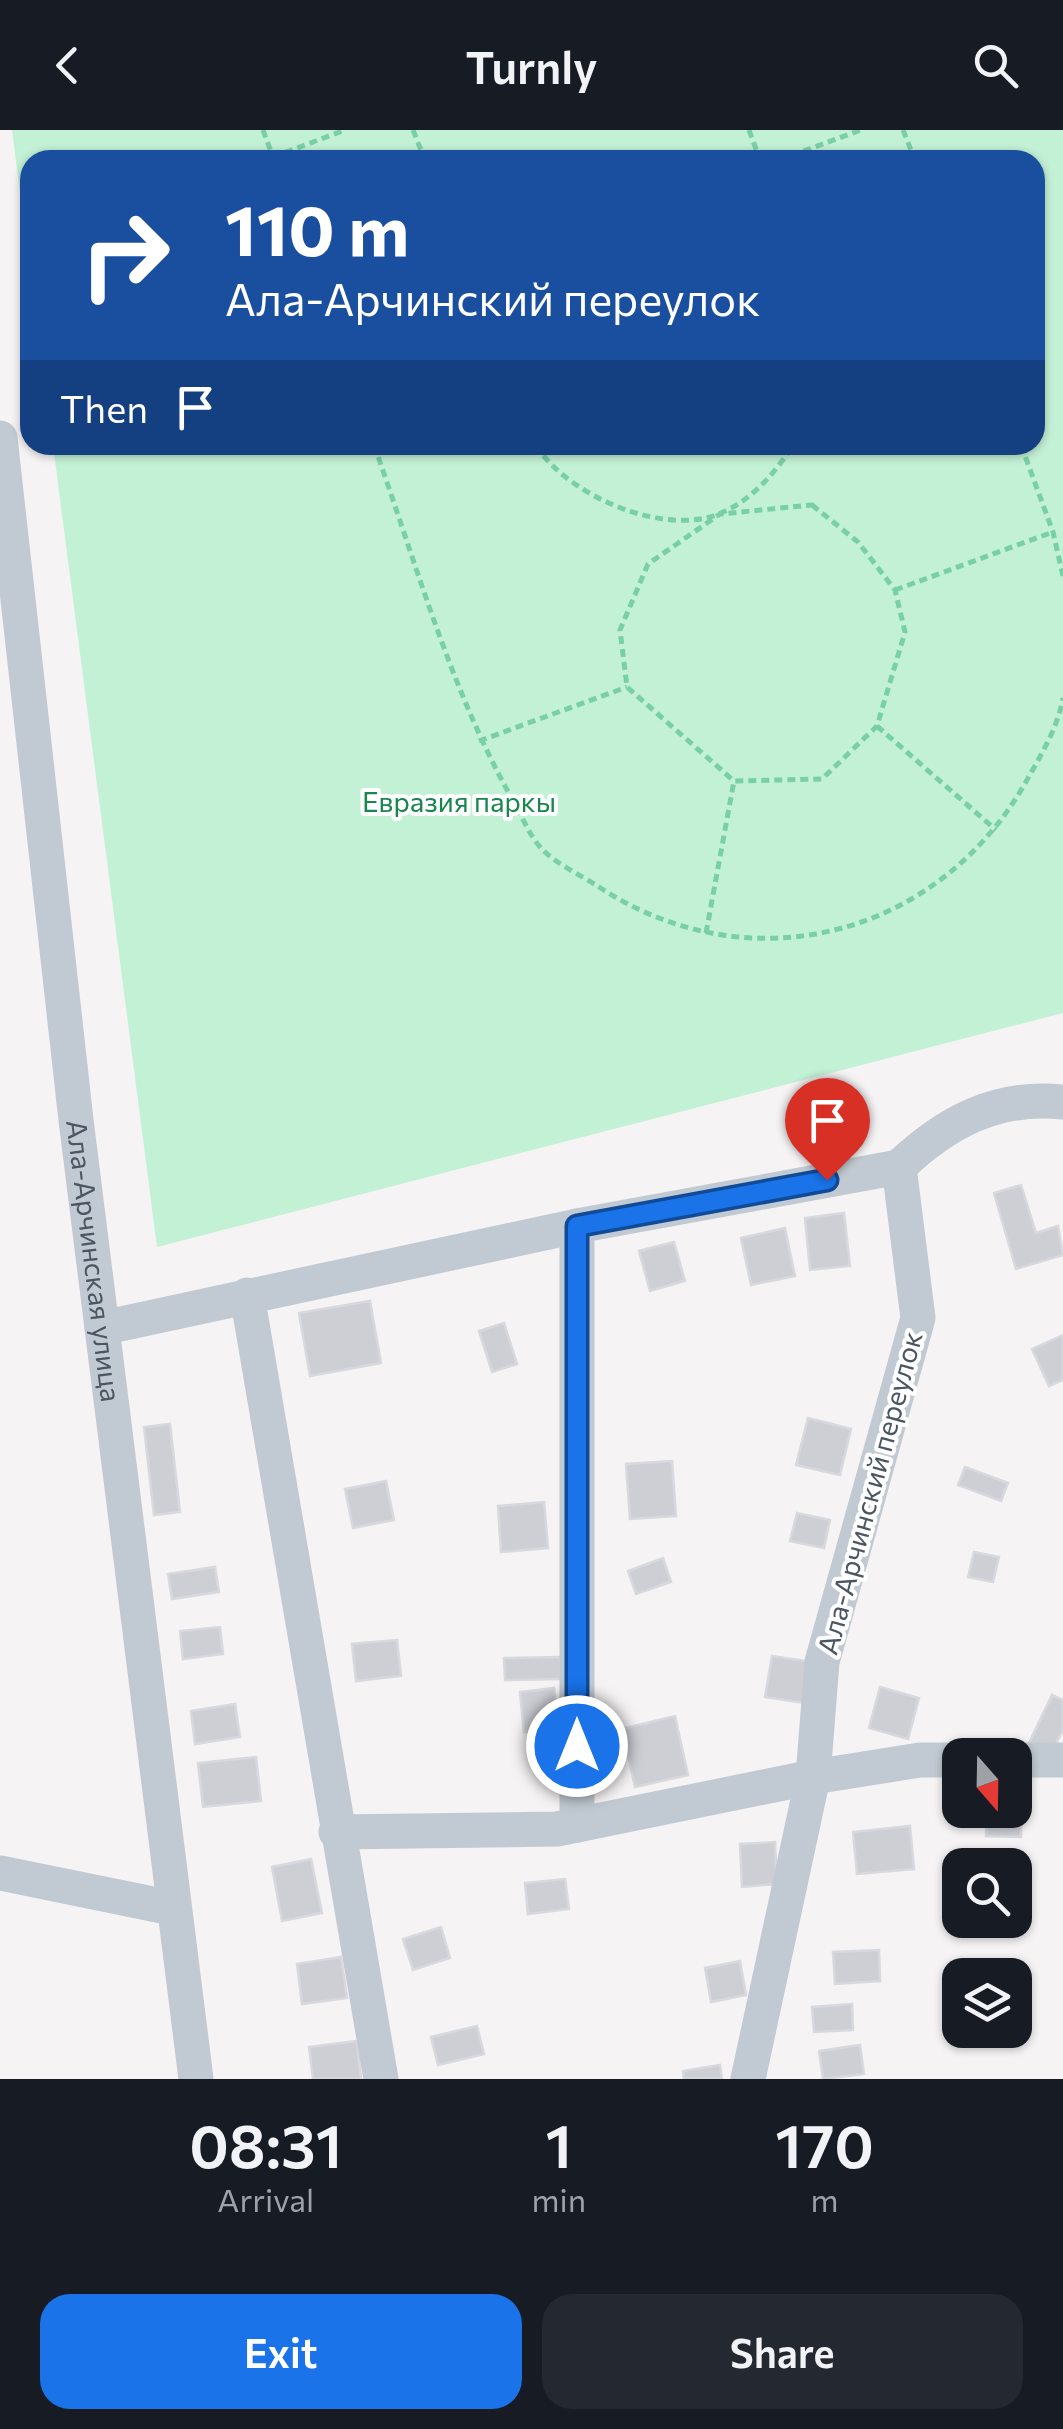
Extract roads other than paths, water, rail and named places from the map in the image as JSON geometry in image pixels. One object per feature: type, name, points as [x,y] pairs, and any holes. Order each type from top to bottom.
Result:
[{"type":"street","name":"Ала-Арчинская улица","points":[[0,438],[102,1328],[196,2079]]},
{"type":"street","points":[[102,1328],[577,1226],[898,1167],[928,1139],[982,1108],[1029,1098],[1063,1102]]},
{"type":"street","name":"Ала-Арчинский переулок","points":[[748,2079],[813,1777],[822,1662],[918,1318],[898,1167]]},
{"type":"street","points":[[577,1226],[577,1826]]},
{"type":"street","points":[[247,1295],[381,2079]]},
{"type":"street","points":[[336,1832],[577,1826],[813,1777],[942,1760]]},
{"type":"street","points":[[1032,1760],[1063,1760]]},
{"type":"street","points":[[0,1873],[172,1908]]},
{"type":"park label","name":"Евразия паркы","points":[[459,802]]}]
